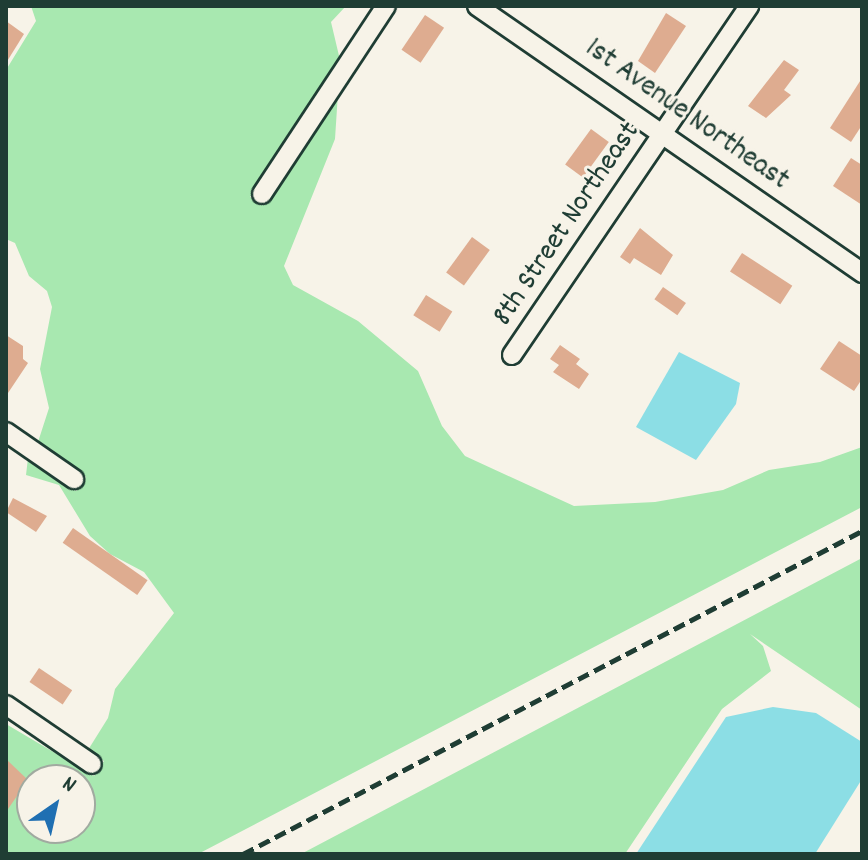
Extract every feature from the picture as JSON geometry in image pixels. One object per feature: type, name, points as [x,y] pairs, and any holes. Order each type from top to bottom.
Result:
[{"type":"street","points":[[262,194],[386,6]]},
{"type":"street","name":"1st Avenue Northeast","points":[[477,6],[862,273]]},
{"type":"street","name":"8th Street Northeast","points":[[512,355],[749,6]]},
{"type":"street","points":[[8,438],[74,479]]},
{"type":"street","points":[[6,705],[92,764]]},
{"type":"green space","points":[[31,6],[346,6],[331,22],[340,60],[250,197],[264,205],[338,93],[335,139],[284,266],[293,285],[358,321],[418,371],[442,426],[465,456],[574,506],[655,502],[723,490],[769,470],[820,462],[862,447],[862,507],[198,854],[6,854],[6,724],[74,764],[16,764],[16,844],[96,844],[96,773],[104,761],[88,750],[108,718],[115,689],[174,613],[144,572],[110,554],[90,536],[59,485],[26,475],[28,458],[76,491],[86,477],[38,442],[49,408],[40,369],[52,307],[47,291],[29,276],[15,243],[6,239],[6,70],[36,21]]},
{"type":"green space","points":[[862,558],[862,710],[750,634],[763,646],[771,671],[722,709],[625,854],[301,854]]},
{"type":"water","points":[[679,352],[740,383],[736,404],[696,460],[636,427]]},
{"type":"water","points":[[773,707],[816,713],[862,742],[862,779],[815,854],[636,854],[726,717]]},
{"type":"building","points":[[666,13],[686,26],[655,73],[638,61]]},
{"type":"building","points":[[425,15],[444,28],[421,63],[402,50]]},
{"type":"building","points":[[6,21],[24,34],[6,63]]},
{"type":"building","points":[[784,60],[799,70],[784,90],[791,95],[766,118],[748,106]]},
{"type":"building","points":[[862,78],[862,125],[851,142],[830,128]]},
{"type":"building","points":[[591,129],[609,142],[583,178],[565,165]]},
{"type":"building","points":[[851,158],[862,165],[862,205],[833,186]]},
{"type":"building","points":[[640,228],[673,255],[661,275],[634,258],[630,264],[620,257]]},
{"type":"building","points":[[472,237],[490,250],[464,286],[446,273]]},
{"type":"building","points":[[742,253],[792,286],[780,304],[730,271]]},
{"type":"building","points":[[663,287],[686,303],[677,315],[654,299]]},
{"type":"building","points":[[426,295],[452,311],[440,332],[413,315]]},
{"type":"building","points":[[6,335],[23,346],[23,359],[28,363],[6,396]]},
{"type":"building","points":[[839,341],[862,356],[862,379],[854,391],[820,369]]},
{"type":"building","points":[[560,345],[580,359],[576,364],[589,374],[579,389],[553,372],[559,365],[550,359]]},
{"type":"building","points":[[13,498],[47,516],[36,532],[6,512]]},
{"type":"building","points":[[73,528],[148,580],[137,595],[63,543]]},
{"type":"building","points":[[39,668],[72,690],[63,704],[29,682]]},
{"type":"building","points":[[6,759],[16,769],[16,797],[6,812]]},
{"type":"railway","points":[[243,854],[862,531]]}]
